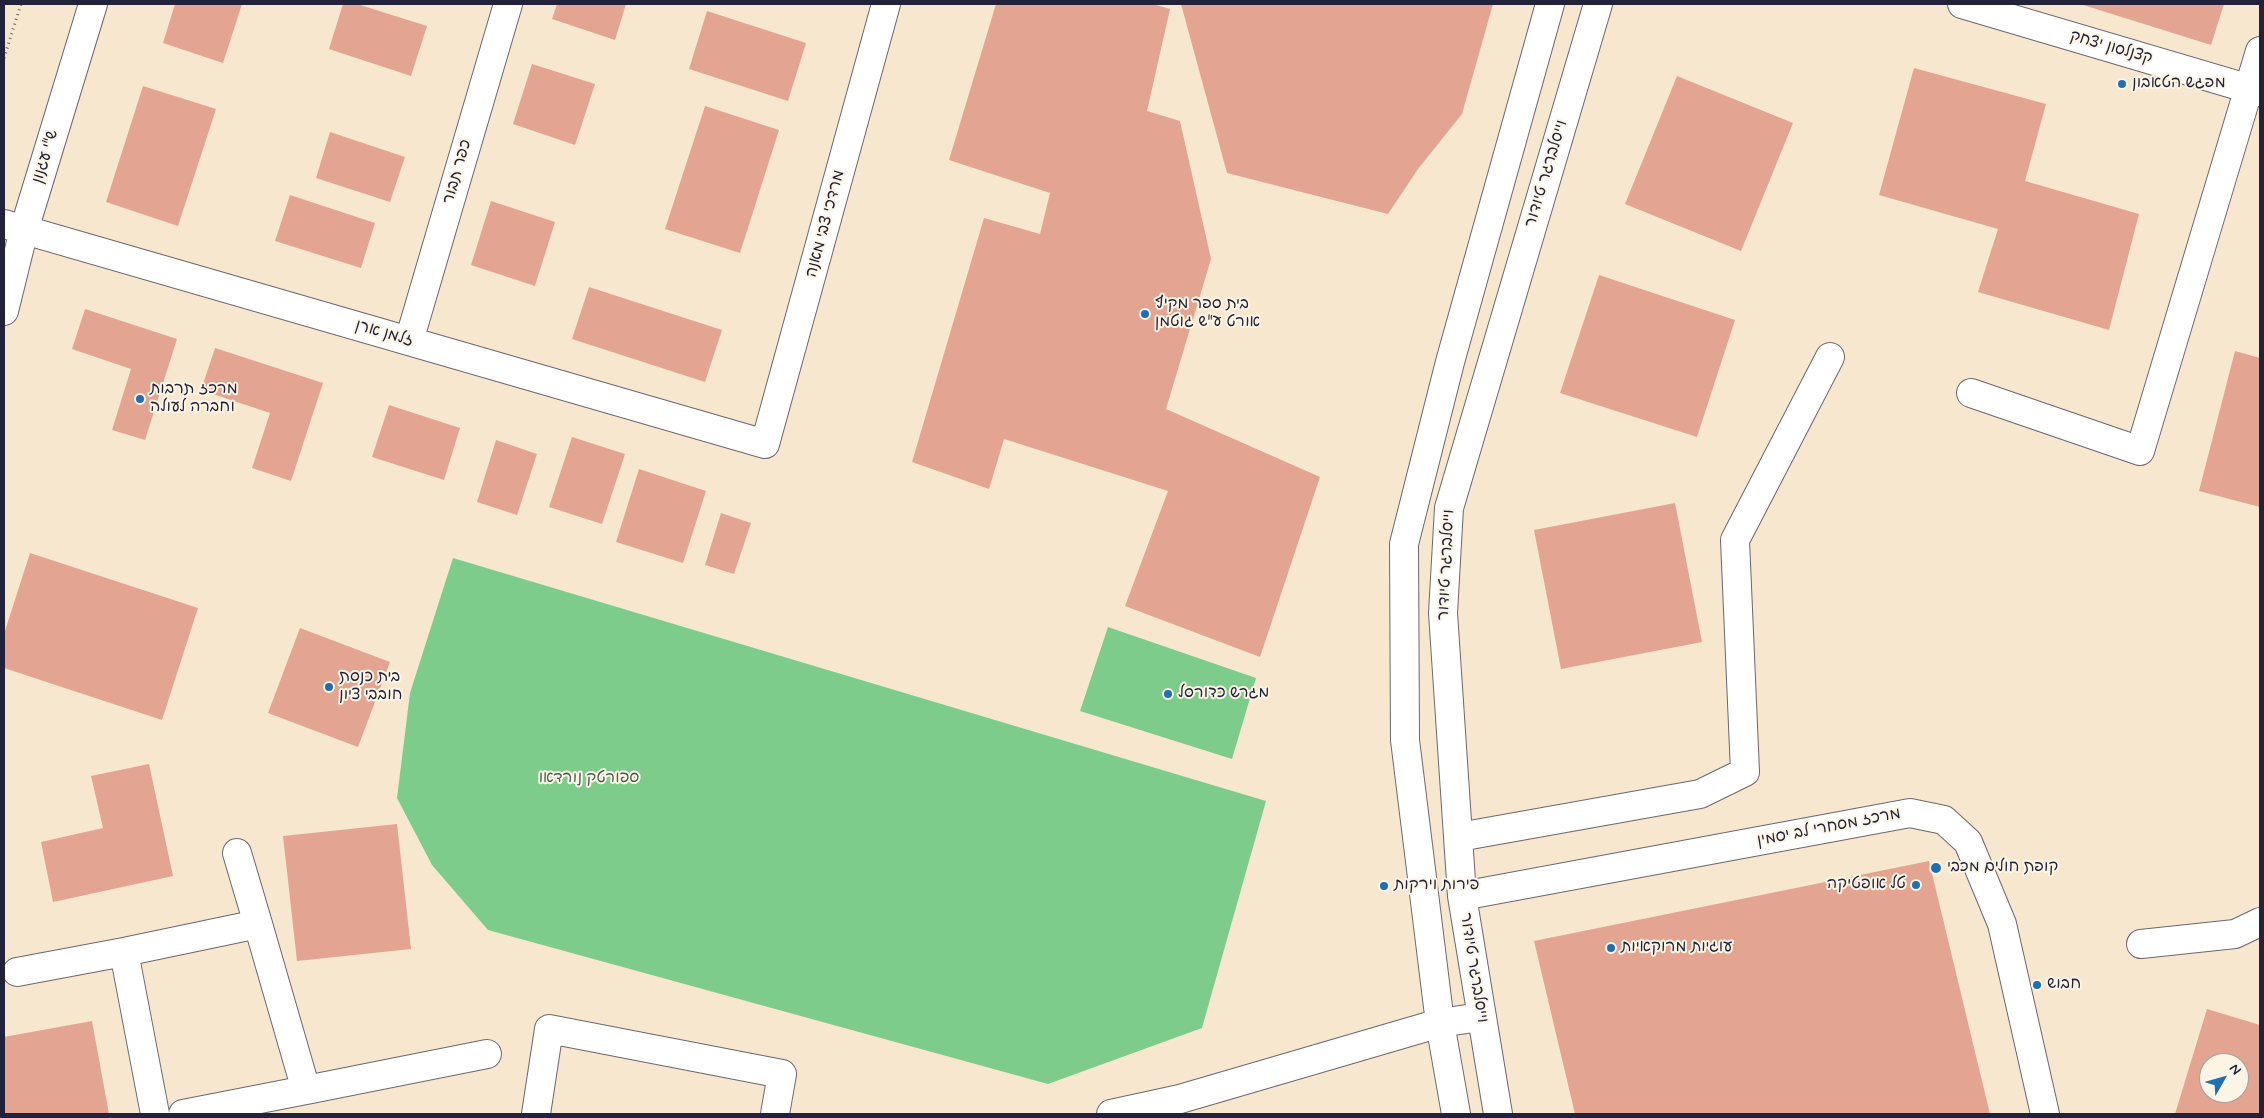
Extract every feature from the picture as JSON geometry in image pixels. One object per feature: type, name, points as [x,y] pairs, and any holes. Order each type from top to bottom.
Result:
[{"type":"street","name":"ש\"י עגנון","points":[[4,311],[14,227],[93,4]]},
{"type":"street","name":"כפר תבור","points":[[409,341],[508,4]]},
{"type":"street","name":"מרדכי צבי מאנה","points":[[765,444],[886,4]]},
{"type":"street","points":[[1456,1114],[1440,1023],[1405,740],[1404,544],[1450,362],[1550,4]]},
{"type":"street","name":"וייסלברגר טיודור","points":[[1498,1114],[1480,1017],[1462,896],[1443,613],[1449,508],[1598,4]]},
{"type":"street","name":"קצנלסון יצחק","points":[[1962,4],[2254,90]]},
{"type":"street","points":[[1970,393],[2140,451],[2254,90],[2260,51]]},
{"type":"street","name":"זלמן ארן","points":[[14,227],[765,444]]},
{"type":"street","points":[[1459,837],[1700,794],[1745,772],[1735,540],[1830,357]]},
{"type":"street","name":"מרכז מסחרי לב יסמין","points":[[1462,896],[1910,812],[1944,820],[1968,842],[2002,924],[2045,1114]]},
{"type":"street","points":[[237,852],[306,1090]]},
{"type":"street","points":[[2141,944],[2235,934],[2260,922]]},
{"type":"street","points":[[17,972],[258,924]]},
{"type":"street","points":[[124,952],[155,1114]]},
{"type":"street","points":[[1112,1114],[1182,1107],[1440,1023],[1480,1017]]},
{"type":"street","points":[[536,1114],[549,1028],[782,1074],[775,1114]]},
{"type":"street","points":[[183,1114],[487,1054]]},
{"type":"path","points":[[4,58],[21,4]]},
{"type":"green space","name":"ספורטק נורדאו","points":[[453,558],[1266,801],[1202,1028],[1048,1084],[488,930],[432,865],[397,798],[410,693]]},
{"type":"green space","name":"מגרש כדורסל","points":[[1108,627],[1256,678],[1232,759],[1080,711]]},
{"type":"building","points":[[175,4],[242,4],[223,63],[163,43]]},
{"type":"building","points":[[343,4],[357,4],[427,26],[411,76],[329,49]]},
{"type":"building","points":[[557,4],[626,4],[615,40],[552,19]]},
{"type":"building","points":[[996,4],[1153,4],[1170,9],[1147,111],[1180,121],[1211,259],[1166,409],[1320,477],[1260,657],[1125,606],[1168,491],[1004,439],[989,489],[912,462],[984,218],[1040,234],[1050,193],[949,160]]},
{"type":"building","points":[[1181,4],[1493,4],[1462,114],[1418,169],[1388,214],[1227,173]]},
{"type":"building","points":[[2080,4],[2224,4],[2211,45]]},
{"type":"building","points":[[707,11],[806,43],[788,101],[689,69]]},
{"type":"building","points":[[532,64],[595,84],[575,145],[513,124]]},
{"type":"building","points":[[1914,68],[2046,104],[2025,181],[2139,214],[2109,330],[1978,292],[1998,229],[1879,195]]},
{"type":"building","points":[[1677,76],[1793,123],[1741,251],[1625,204]]},
{"type":"building","points":[[143,86],[216,109],[178,226],[106,202]]},
{"type":"building","points":[[705,106],[779,130],[740,253],[665,229]]},
{"type":"building","points":[[330,132],[405,157],[390,202],[316,178]]},
{"type":"building","points":[[290,195],[375,223],[361,268],[275,241]]},
{"type":"building","points":[[491,201],[555,222],[535,286],[471,265]]},
{"type":"building","points":[[1599,275],[1735,320],[1697,437],[1560,393]]},
{"type":"building","points":[[589,287],[722,330],[705,382],[572,339]]},
{"type":"building","name":"מרכז תרבות וחברה לעולה","points":[[85,309],[177,339],[145,440],[112,430],[131,369],[72,349]]},
{"type":"building","points":[[215,348],[323,383],[291,481],[252,468],[270,413],[201,390]]},
{"type":"building","points":[[2235,351],[2260,358],[2260,507],[2199,491]]},
{"type":"building","points":[[389,405],[460,428],[444,480],[372,457]]},
{"type":"building","points":[[572,437],[625,454],[602,524],[549,507]]},
{"type":"building","points":[[496,440],[537,454],[517,515],[477,502]]},
{"type":"building","points":[[639,469],[706,491],[683,563],[616,542]]},
{"type":"building","points":[[1675,503],[1702,642],[1561,669],[1534,530]]},
{"type":"building","points":[[721,513],[751,523],[734,574],[705,565]]},
{"type":"building","points":[[30,553],[198,608],[162,720],[4,668],[4,634]]},
{"type":"building","name":"בית כנסת חובבי ציון","points":[[300,628],[390,662],[358,747],[268,713]]},
{"type":"building","points":[[149,764],[173,876],[53,902],[41,842],[103,828],[91,776]]},
{"type":"building","points":[[397,824],[411,949],[297,961],[283,836]]},
{"type":"building","points":[[1929,861],[1990,1114],[1575,1114],[1534,941]]},
{"type":"building","points":[[2207,1009],[2260,1025],[2260,1114],[2175,1114]]},
{"type":"building","points":[[92,1021],[109,1114],[4,1114],[4,1037]]},
{"type":"place","name":"מפגש הטאבון","points":[[2122,84]]},
{"type":"place","name":"בית ספר מקיף אורט ע\"ש גוטמן","points":[[1145,314]]},
{"type":"place","name":"מרכז תרבות וחברה לעולה","points":[[140,399]]},
{"type":"place","name":"בית כנסת חובבי ציון","points":[[329,687]]},
{"type":"place","name":"מגרש כדורסל","points":[[1168,694]]},
{"type":"place","name":"קופת חולים מכבי","points":[[1936,868]]},
{"type":"place","name":"טל אופטיקה","points":[[1916,885]]},
{"type":"place","name":"פירות וירקות","points":[[1384,886]]},
{"type":"place","name":"עוגיות מרוקאיות","points":[[1611,948]]},
{"type":"place","name":"חבוש","points":[[2037,985]]}]
